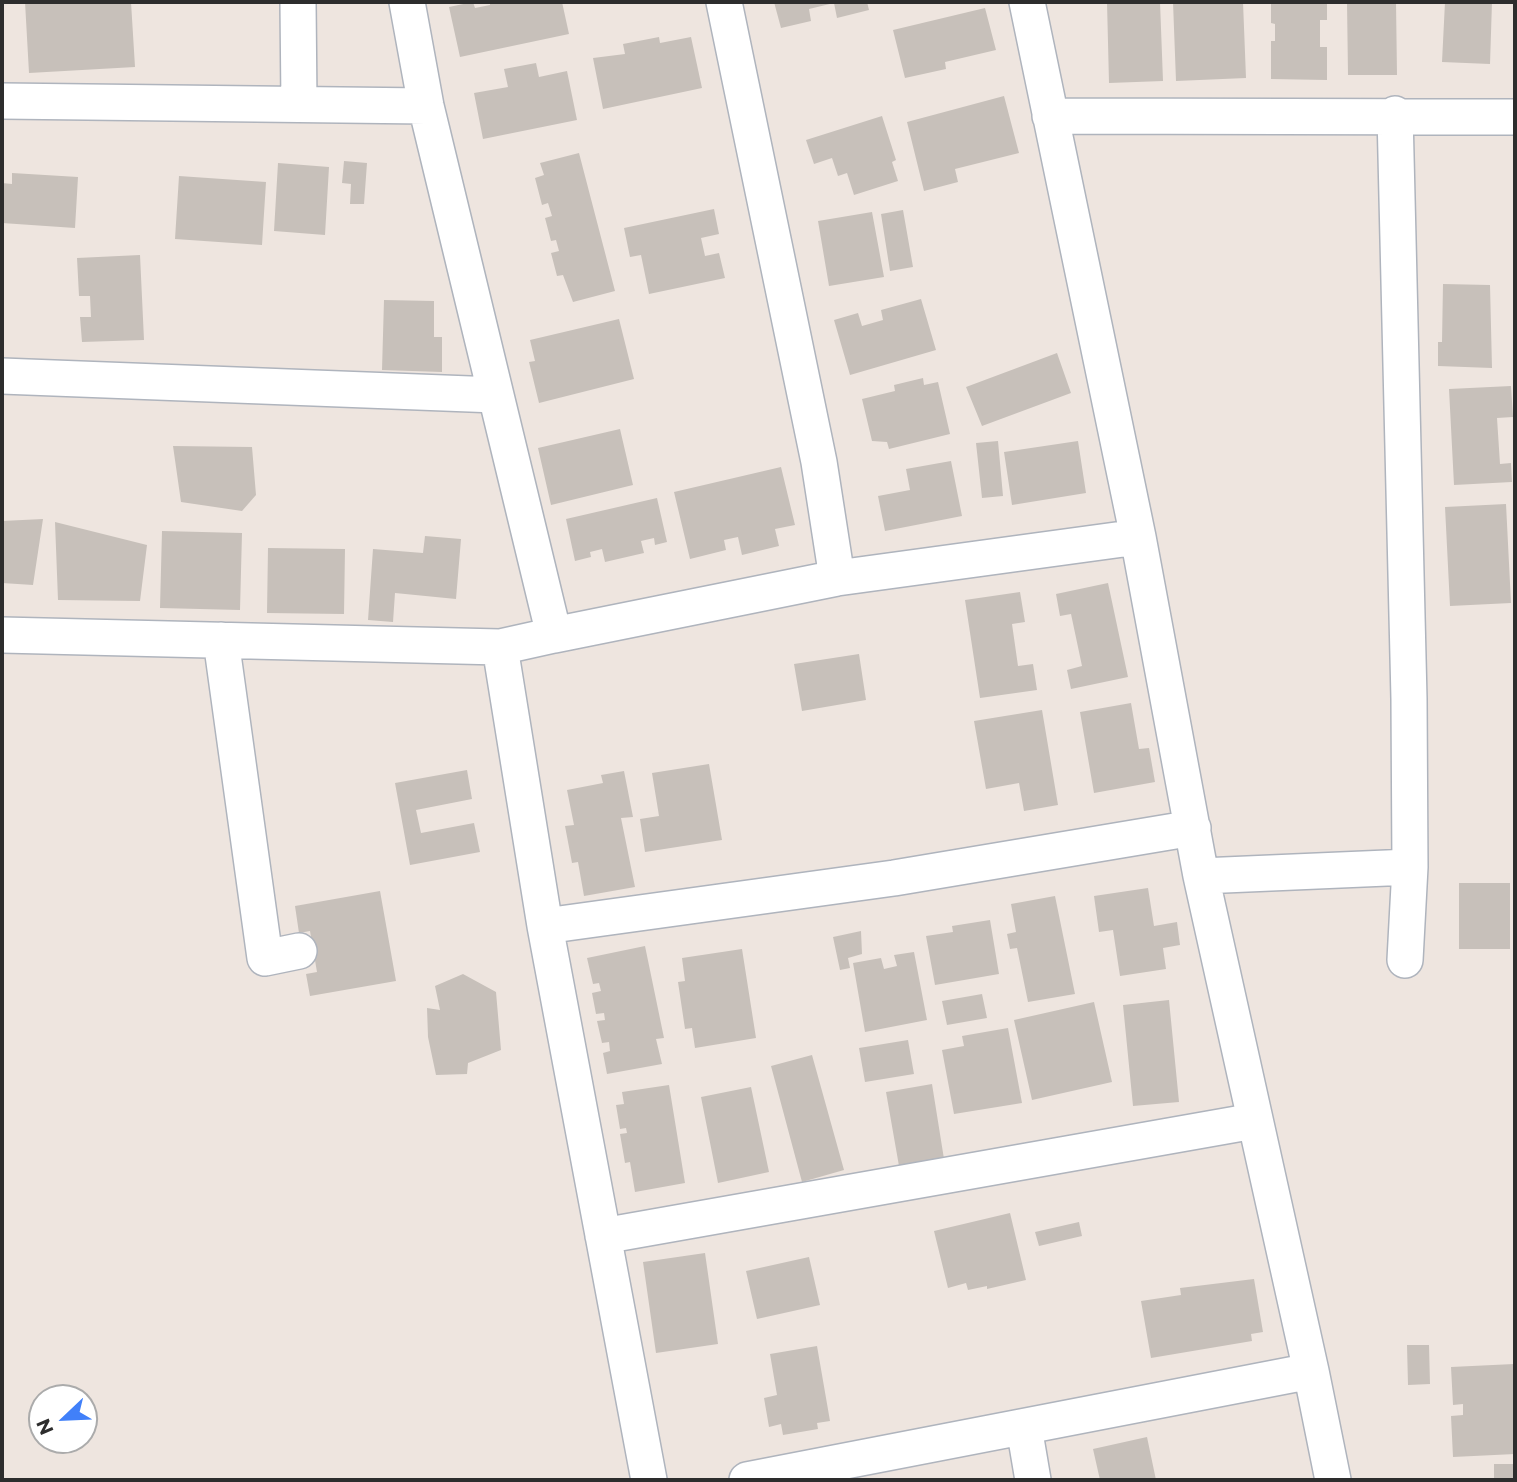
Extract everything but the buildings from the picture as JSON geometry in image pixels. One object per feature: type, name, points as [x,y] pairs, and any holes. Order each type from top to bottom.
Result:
[{"type":"street","points":[[298,2],[299,104]]},
{"type":"street","points":[[407,2],[426,106],[554,635]]},
{"type":"street","points":[[724,2],[819,462],[837,578]]},
{"type":"street","points":[[1027,2],[1138,537],[1201,876],[1333,1480]]},
{"type":"street","points":[[2,101],[426,106]]},
{"type":"street","points":[[1050,117],[1395,114],[1515,117]]},
{"type":"street","points":[[1395,114],[1410,867],[1405,960]]},
{"type":"street","points":[[2,376],[496,395]]},
{"type":"street","points":[[2,635],[500,647],[837,578],[1138,537]]},
{"type":"street","points":[[221,640],[265,958],[299,951]]},
{"type":"street","points":[[500,647],[544,926],[649,1480]]},
{"type":"street","points":[[544,926],[894,878],[1193,828]]},
{"type":"street","points":[[1201,876],[1410,867]]},
{"type":"street","points":[[603,1236],[1254,1121]]},
{"type":"street","points":[[747,1480],[782,1477],[1311,1371]]},
{"type":"street","points":[[1024,1427],[1033,1480]]}]
